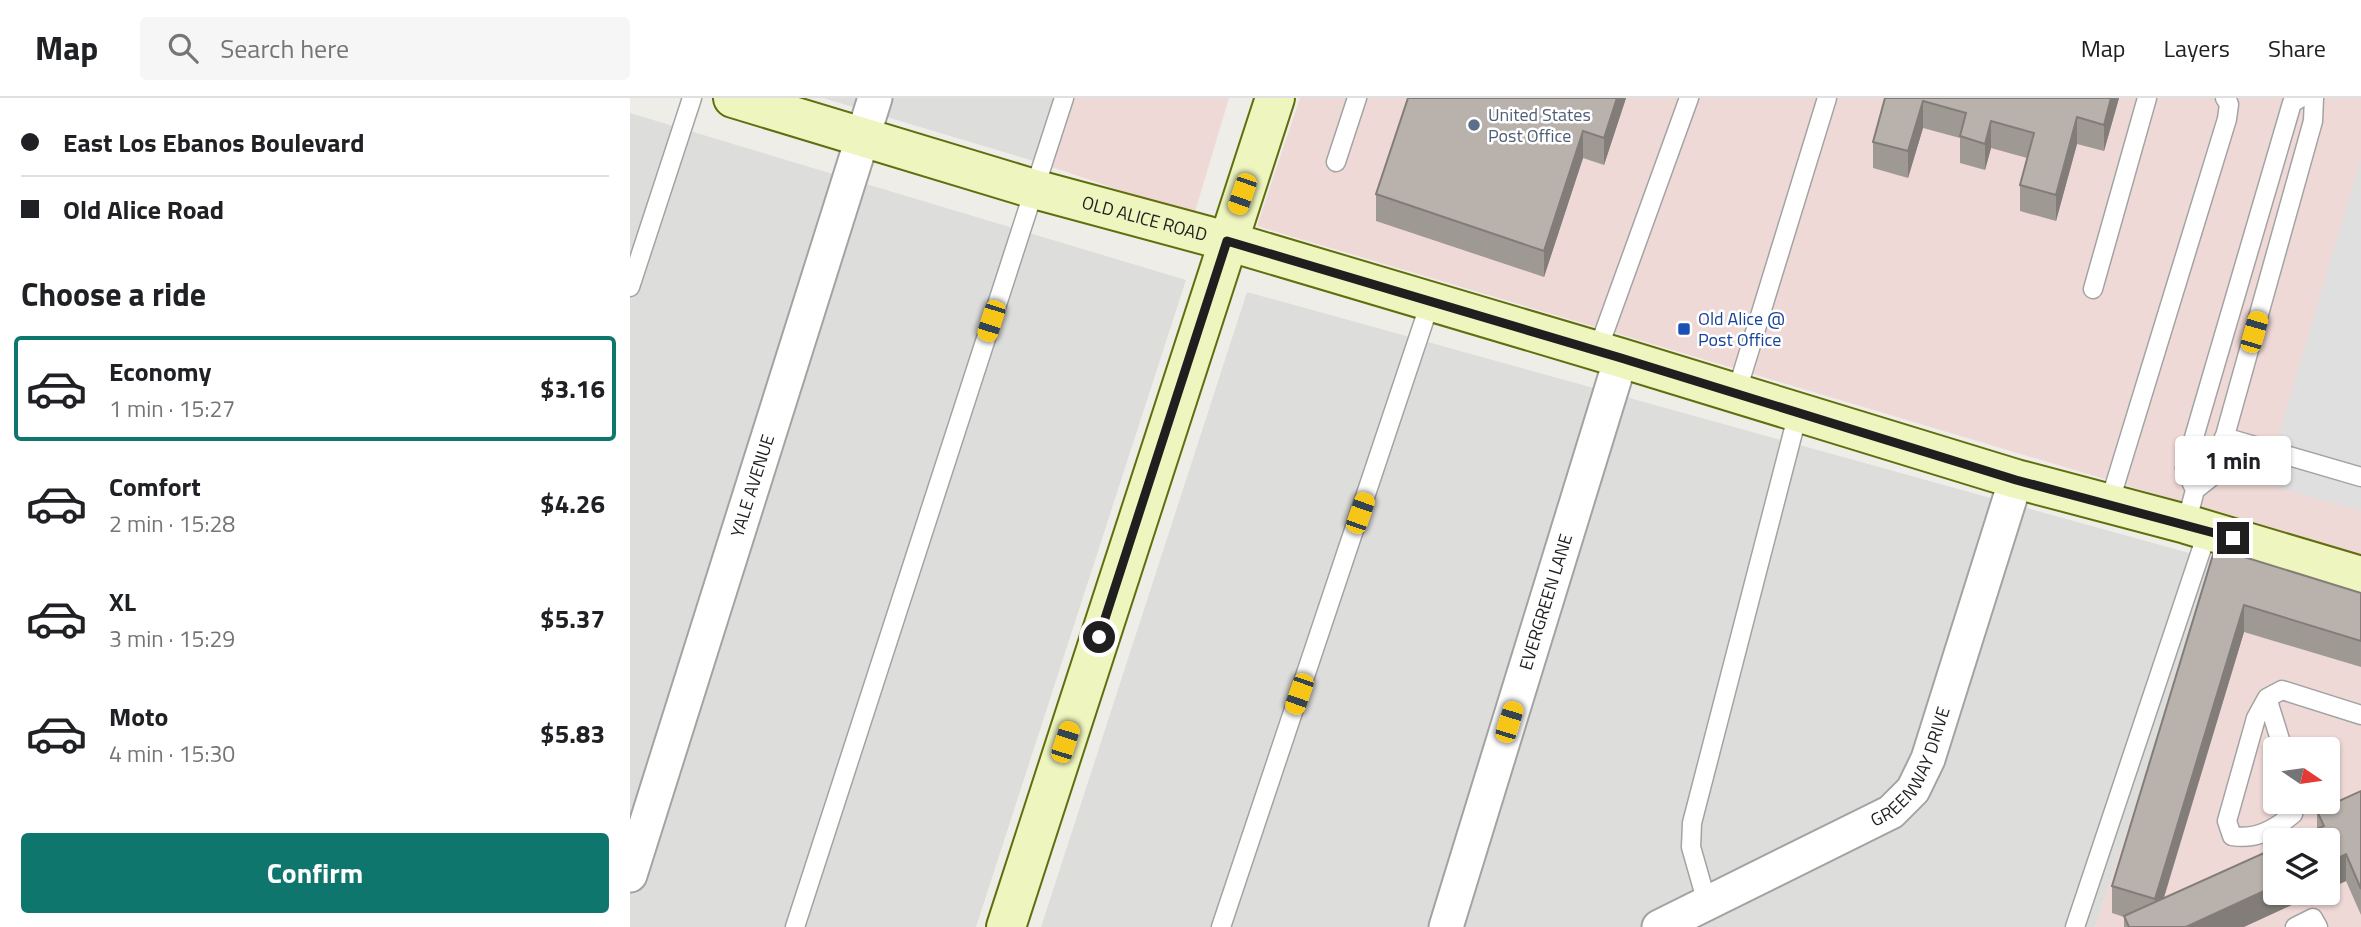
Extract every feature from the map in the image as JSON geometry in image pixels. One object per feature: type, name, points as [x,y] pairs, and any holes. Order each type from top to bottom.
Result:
[{"type":"street","name":"OLD ALICE ROAD","points":[[733,98],[1034,189],[1227,241],[2016,480],[2109,504],[2196,515],[2361,576]]},
{"type":"street","name":"YALE AVENUE","points":[[630,875],[875,98]]},
{"type":"street","points":[[1006,927],[1275,98]]},
{"type":"street","name":"EVERGREEN LANE","points":[[1446,927],[1609,355]]},
{"type":"street","name":"GREENWAY DRIVE","points":[[1659,927],[1891,812],[1913,790],[1928,759],[1951,691],[2016,480]]},
{"type":"lane","points":[[630,287],[692,98]]},
{"type":"lane","points":[[795,927],[1064,98]]},
{"type":"lane","points":[[1336,162],[1357,98]]},
{"type":"lane","points":[[1609,355],[1689,98]]},
{"type":"lane","points":[[1735,394],[1827,98]]},
{"type":"lane","points":[[2093,289],[2147,98]]},
{"type":"lane","points":[[2109,504],[2227,119],[2229,104],[2225,98]]},
{"type":"lane","points":[[2196,515],[2185,468],[2292,103],[2300,98]]},
{"type":"lane","points":[[2075,927],[2196,515],[2214,475],[2314,121],[2314,98]]},
{"type":"lane","points":[[1221,927],[1430,303]]},
{"type":"lane","points":[[1707,904],[1691,847],[1692,823],[1798,413]]},
{"type":"lane","points":[[2224,437],[2361,477]]},
{"type":"lane","points":[[2293,814],[2281,824],[2249,839],[2232,836],[2227,821],[2256,718],[2267,698],[2282,690],[2361,715]]},
{"type":"lane","points":[[2267,698],[2279,737]]},
{"type":"lane","points":[[2295,927],[2313,918],[2318,927]]},
{"type":"shaded area","points":[[823,98],[1061,98],[1037,162]]},
{"type":"shaded area","points":[[1061,98],[1229,98],[1194,215],[1037,162]]},
{"type":"shaded area","points":[[1300,98],[2361,98],[2361,927],[2095,927],[2232,517],[1257,226]]},
{"type":"shaded area","points":[[630,113],[1186,280],[976,927],[630,927]]},
{"type":"shaded area","points":[[2361,158],[2361,511],[2264,484]]},
{"type":"shaded area","points":[[1247,292],[2218,561],[2095,927],[1041,927]]},
{"type":"building","points":[[1408,98],[1617,98],[1604,138],[1583,131],[1544,251],[1376,194]]},
{"type":"building","points":[[1885,98],[2111,98],[2104,125],[2077,117],[2056,195],[2020,185],[2034,133],[1991,121],[1985,144],[1960,136],[1966,113],[1923,101],[1908,151],[1873,142]]},
{"type":"building","points":[[2215,548],[2361,593],[2361,641],[2244,605],[2155,899],[2112,886]]},
{"type":"building","points":[[2361,791],[2361,889],[2346,854],[2340,857],[2340,828],[2319,828],[2324,826],[2318,814],[2340,814],[2340,801]]},
{"type":"building","points":[[2263,853],[2263,892],[2186,927],[2129,927],[2124,916]]},
{"type":"place","name":"United States Post Office","points":[[1474,125]]},
{"type":"place","name":"Old Alice @ Post Office","points":[[1684,329]]},
{"type":"route","points":[[1099,637],[1227,241],[1621,358],[2016,480],[2233,538]]}]
